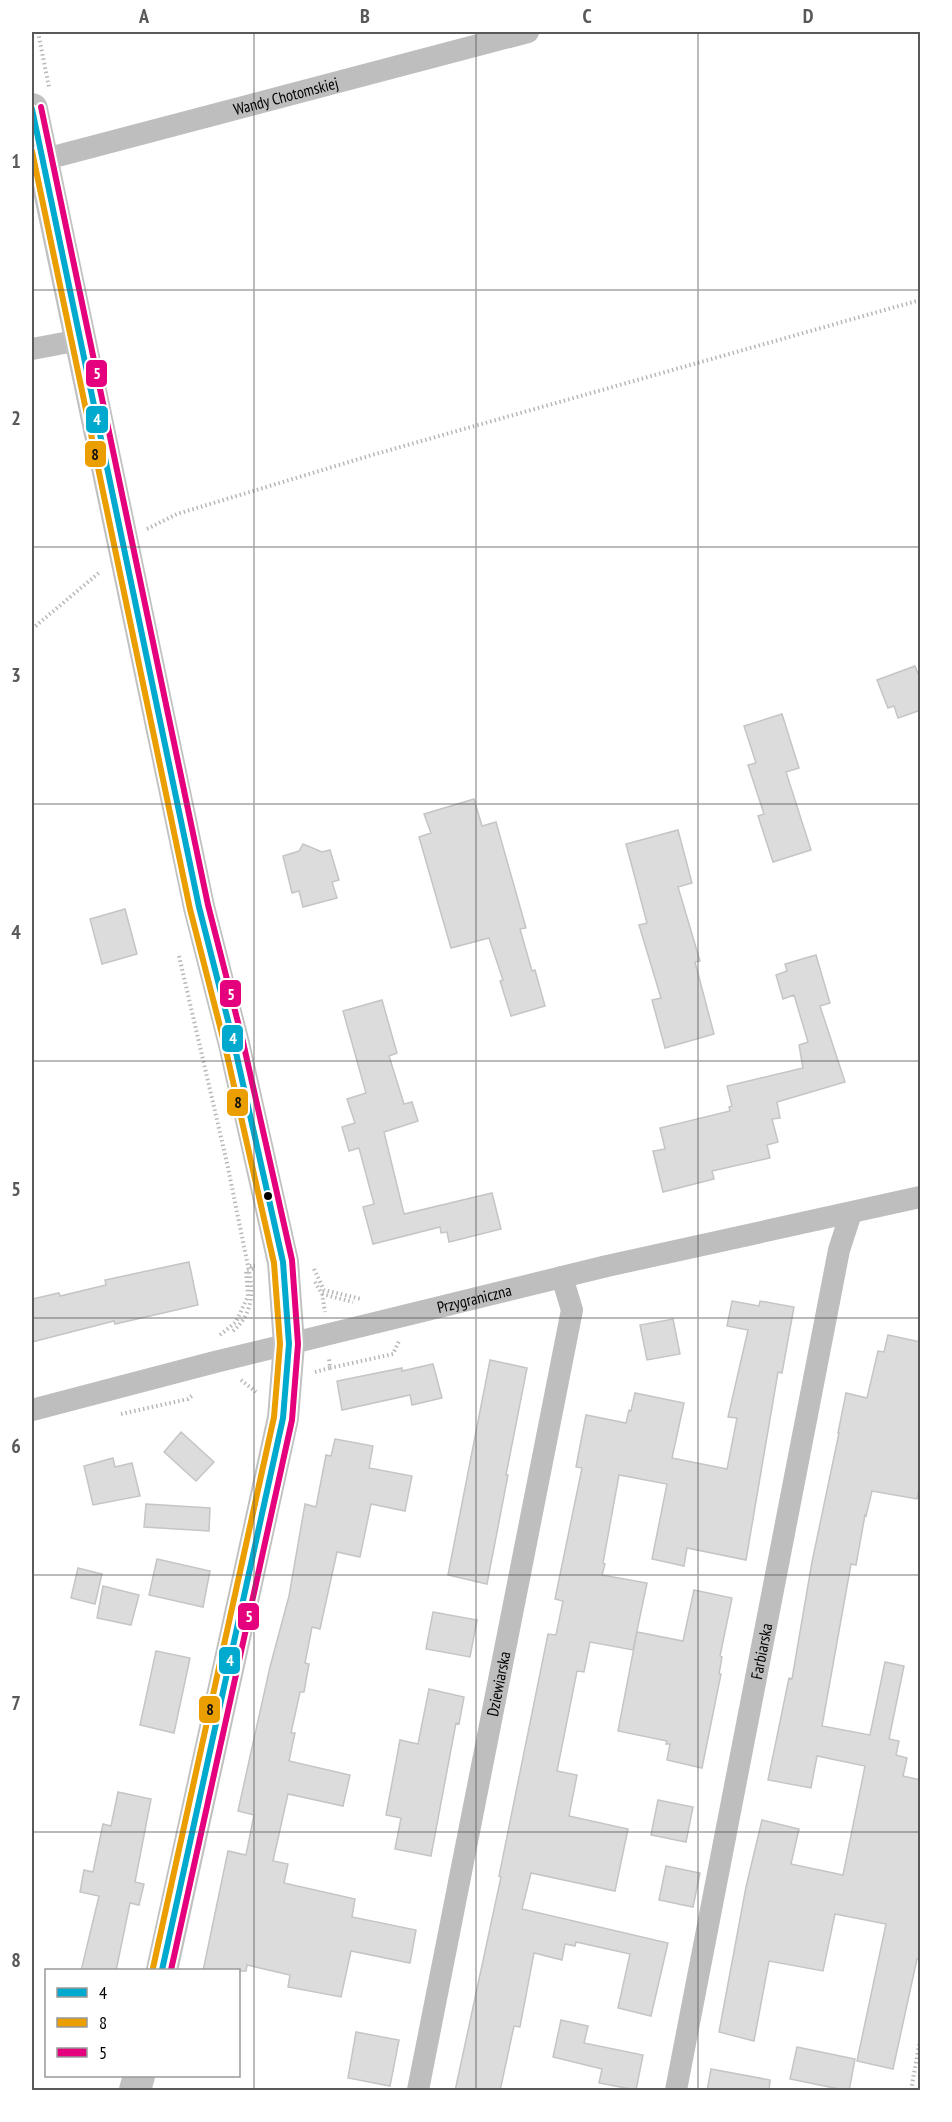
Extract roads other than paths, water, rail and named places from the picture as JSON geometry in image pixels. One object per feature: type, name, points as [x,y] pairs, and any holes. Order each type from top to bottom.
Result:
[{"type":"street","name":"Wandy Chotomskiej","points":[[42,160],[528,32]]},
{"type":"street","points":[[32,109],[195,885],[284,1262],[290,1344],[283,1418],[162,1969]]},
{"type":"street","points":[[32,349],[80,340]]},
{"type":"street","name":"Przygraniczna","points":[[32,1410],[219,1361],[562,1277],[921,1197]]},
{"type":"street","name":"Farbiarska","points":[[676,2091],[839,1250],[851,1213]]},
{"type":"street","name":"Dziewiarska","points":[[418,2091],[572,1310],[562,1277]]}]
